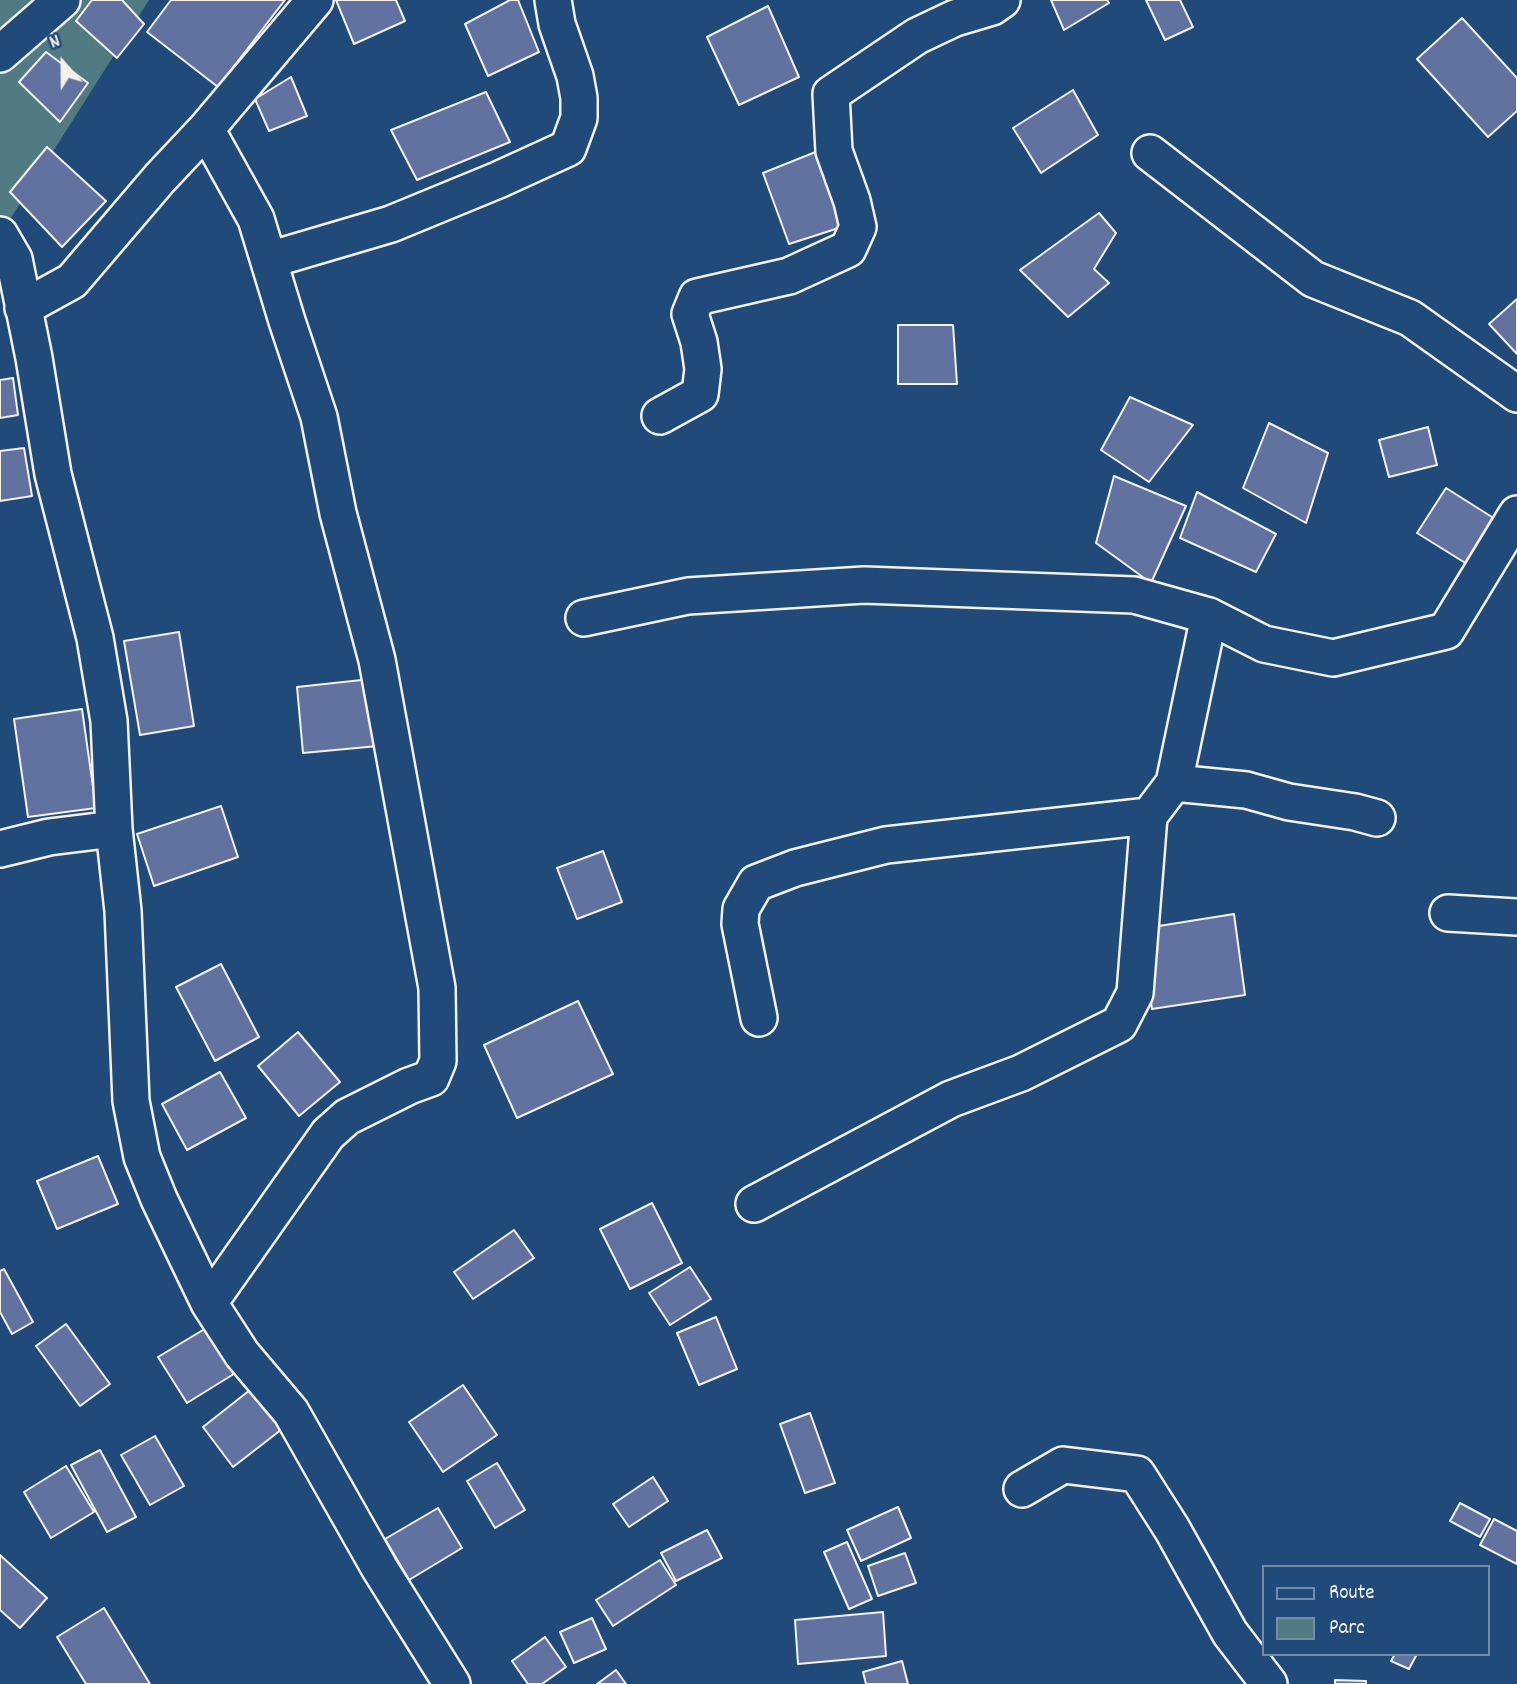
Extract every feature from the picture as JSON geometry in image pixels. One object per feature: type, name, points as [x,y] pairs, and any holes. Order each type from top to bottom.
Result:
[{"type":"street","points":[[0,54],[62,0]]},
{"type":"street","points":[[23,308],[72,281],[315,0]]},
{"type":"street","points":[[269,260],[391,224],[568,148],[579,118],[579,98],[552,0]]},
{"type":"street","points":[[660,416],[700,394],[703,369],[699,342],[690,314],[697,297],[789,276],[848,248],[858,227],[852,201],[834,151],[831,94],[917,36],[955,18],[992,8],[1002,0]]},
{"type":"street","points":[[206,129],[256,219],[319,417],[338,513],[377,660],[437,988],[438,1062],[431,1078],[347,1117],[328,1134],[209,1303]]},
{"type":"street","points":[[1150,153],[1313,279],[1410,318],[1517,392]]},
{"type":"street","points":[[0,235],[14,259],[53,474],[95,638],[109,721],[114,829],[123,911],[131,1101],[140,1146],[159,1199],[209,1303],[242,1354],[291,1412],[380,1569],[452,1684]]},
{"type":"street","points":[[1401,301],[1517,392]]},
{"type":"street","points":[[584,618],[688,596],[863,585],[1134,595],[1209,616],[1264,644],[1333,658],[1446,631],[1517,514]]},
{"type":"street","points":[[754,1204],[951,1099],[1021,1073],[1119,1024],[1135,993],[1149,816],[1174,783],[1209,616]]},
{"type":"street","points":[[1174,783],[1246,790],[1289,802],[1355,811],[1377,818]]},
{"type":"street","points":[[760,1018],[740,924],[741,909],[757,883],[795,868],[886,845],[1149,816]]},
{"type":"street","points":[[0,849],[49,837],[114,829]]},
{"type":"street","points":[[1448,913],[1517,917]]},
{"type":"street","points":[[1022,1489],[1062,1465],[1137,1474],[1172,1529],[1230,1633],[1269,1684]]},
{"type":"green space","points":[[0,0],[149,0],[0,235]]},
{"type":"building","points":[[92,0],[122,0],[144,24],[117,58],[76,21]]},
{"type":"building","points":[[171,0],[285,0],[218,87],[147,32]]},
{"type":"building","points":[[336,0],[396,0],[405,21],[354,44]]},
{"type":"building","points":[[510,0],[518,0],[539,52],[488,76],[465,24]]},
{"type":"building","points":[[1051,0],[1107,0],[1109,3],[1064,30]]},
{"type":"building","points":[[1146,0],[1180,0],[1193,27],[1165,40]]},
{"type":"building","points":[[768,6],[799,77],[739,105],[707,37]]},
{"type":"building","points":[[1462,18],[1517,78],[1517,111],[1488,137],[1417,59]]},
{"type":"building","points":[[46,52],[88,83],[60,122],[19,82]]},
{"type":"building","points":[[291,77],[307,116],[269,131],[255,99]]},
{"type":"building","points":[[1073,90],[1098,135],[1041,173],[1013,128]]},
{"type":"building","points":[[486,92],[510,142],[417,180],[391,130]]},
{"type":"building","points":[[47,147],[106,201],[62,247],[10,192]]},
{"type":"building","points":[[818,151],[845,226],[789,244],[763,173]]},
{"type":"building","points":[[1099,213],[1116,233],[1094,269],[1109,283],[1068,317],[1020,270]]},
{"type":"building","points":[[1517,299],[1517,354],[1489,324]]},
{"type":"building","points":[[898,325],[953,325],[957,384],[898,384]]},
{"type":"building","points":[[13,378],[18,415],[0,418],[0,380]]},
{"type":"building","points":[[1130,397],[1193,425],[1149,482],[1101,450]]},
{"type":"building","points":[[1269,423],[1328,453],[1306,523],[1243,488]]},
{"type":"building","points":[[1428,427],[1437,465],[1389,477],[1379,440]]},
{"type":"building","points":[[24,448],[32,496],[0,501],[0,451]]},
{"type":"building","points":[[1114,476],[1186,506],[1151,583],[1096,543]]},
{"type":"building","points":[[1446,488],[1503,524],[1475,569],[1417,533]]},
{"type":"building","points":[[1197,492],[1276,534],[1256,572],[1180,538]]},
{"type":"building","points":[[179,632],[194,726],[140,735],[124,641]]},
{"type":"building","points":[[371,679],[378,746],[303,753],[297,687]]},
{"type":"building","points":[[82,709],[96,808],[28,817],[14,719]]},
{"type":"building","points":[[221,806],[238,857],[154,886],[137,834]]},
{"type":"building","points":[[603,851],[622,902],[577,919],[557,868]]},
{"type":"building","points":[[1234,914],[1245,995],[1152,1009],[1140,929]]},
{"type":"building","points":[[221,964],[259,1037],[215,1061],[176,987]]},
{"type":"building","points":[[578,1001],[613,1074],[517,1118],[484,1045]]},
{"type":"building","points":[[298,1032],[340,1082],[299,1116],[258,1066]]},
{"type":"building","points":[[220,1072],[246,1118],[187,1150],[162,1104]]},
{"type":"building","points":[[98,1156],[118,1204],[57,1229],[37,1181]]},
{"type":"building","points":[[652,1203],[682,1263],[630,1289],[600,1229]]},
{"type":"building","points":[[514,1230],[534,1258],[473,1299],[454,1272]]},
{"type":"building","points":[[690,1267],[711,1299],[670,1325],[649,1293]]},
{"type":"building","points":[[4,1269],[33,1322],[12,1334],[0,1312],[0,1271]]},
{"type":"building","points":[[716,1317],[737,1369],[699,1385],[677,1333]]},
{"type":"building","points":[[66,1324],[110,1384],[80,1406],[36,1346]]},
{"type":"building","points":[[208,1327],[237,1372],[187,1403],[158,1357]]},
{"type":"building","points":[[463,1385],[497,1435],[443,1472],[409,1422]]},
{"type":"building","points":[[255,1386],[286,1426],[233,1467],[203,1427]]},
{"type":"building","points":[[810,1413],[835,1483],[805,1493],[780,1424]]},
{"type":"building","points":[[155,1436],[184,1486],[150,1505],[121,1455]]},
{"type":"building","points":[[100,1450],[136,1517],[107,1532],[71,1465]]},
{"type":"building","points":[[497,1463],[525,1510],[495,1528],[467,1481]]},
{"type":"building","points":[[66,1466],[94,1512],[51,1538],[24,1492]]},
{"type":"building","points":[[653,1477],[668,1501],[629,1527],[613,1504]]},
{"type":"building","points":[[1460,1503],[1490,1519],[1480,1537],[1450,1521]]},
{"type":"building","points":[[898,1507],[911,1538],[861,1561],[847,1530]]},
{"type":"building","points":[[438,1508],[462,1548],[409,1580],[385,1539]]},
{"type":"building","points":[[1494,1519],[1517,1531],[1517,1564],[1480,1545]]},
{"type":"building","points":[[707,1530],[722,1558],[676,1581],[661,1553]]},
{"type":"building","points":[[847,1542],[872,1599],[849,1609],[824,1552]]},
{"type":"building","points":[[905,1553],[916,1583],[878,1596],[868,1566]]},
{"type":"building","points":[[0,1555],[47,1598],[20,1628],[0,1610]]},
{"type":"building","points":[[660,1560],[676,1585],[613,1626],[596,1600]]},
{"type":"building","points":[[104,1608],[150,1684],[86,1684],[57,1637]]},
{"type":"building","points":[[883,1612],[886,1656],[798,1664],[795,1620]]},
{"type":"building","points":[[592,1618],[606,1649],[574,1663],[560,1632]]},
{"type":"building","points":[[545,1637],[566,1667],[542,1684],[528,1684],[512,1661]]},
{"type":"building","points":[[1394,1656],[1416,1656],[1409,1669],[1391,1661]]},
{"type":"building","points":[[902,1661],[908,1684],[866,1684],[863,1672]]},
{"type":"building","points":[[616,1670],[626,1684],[597,1684]]},
{"type":"building","points":[[1335,1680],[1366,1681],[1366,1684],[1335,1684]]}]
